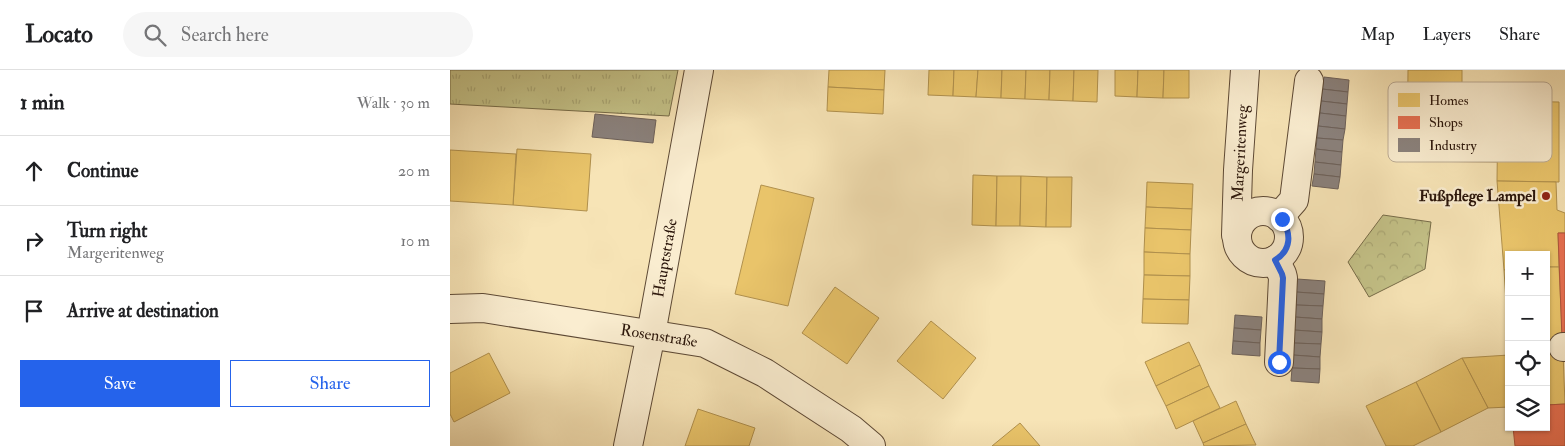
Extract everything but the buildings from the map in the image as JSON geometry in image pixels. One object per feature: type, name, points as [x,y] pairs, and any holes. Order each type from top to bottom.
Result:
[{"type":"street","name":"Hauptstraße","points":[[628,446],[651,334],[699,70]]},
{"type":"street","name":"Margeritenweg","points":[[1245,70],[1238,170],[1237,243],[1246,258],[1254,262],[1262,263],[1275,260]]},
{"type":"street","points":[[1279,362],[1283,278],[1275,260],[1285,252],[1289,235],[1286,226],[1279,217],[1294,200],[1309,81]]},
{"type":"street","name":"Margeritenweg","points":[[1236,235],[1238,227],[1250,214],[1266,211],[1279,217]]},
{"type":"street","name":"Rosenstraße","points":[[450,309],[483,308],[705,343],[765,373],[851,429],[871,446]]},
{"type":"green space","points":[[450,70],[678,70],[669,116],[450,104]]},
{"type":"green space","points":[[1383,215],[1431,222],[1425,269],[1369,297],[1348,262]]},
{"type":"place","name":"Fußpflege Lampel","points":[[1546,196]]},
{"type":"route","points":[[1279,362],[1283,278],[1275,260],[1285,252],[1289,235],[1282,219]]}]
